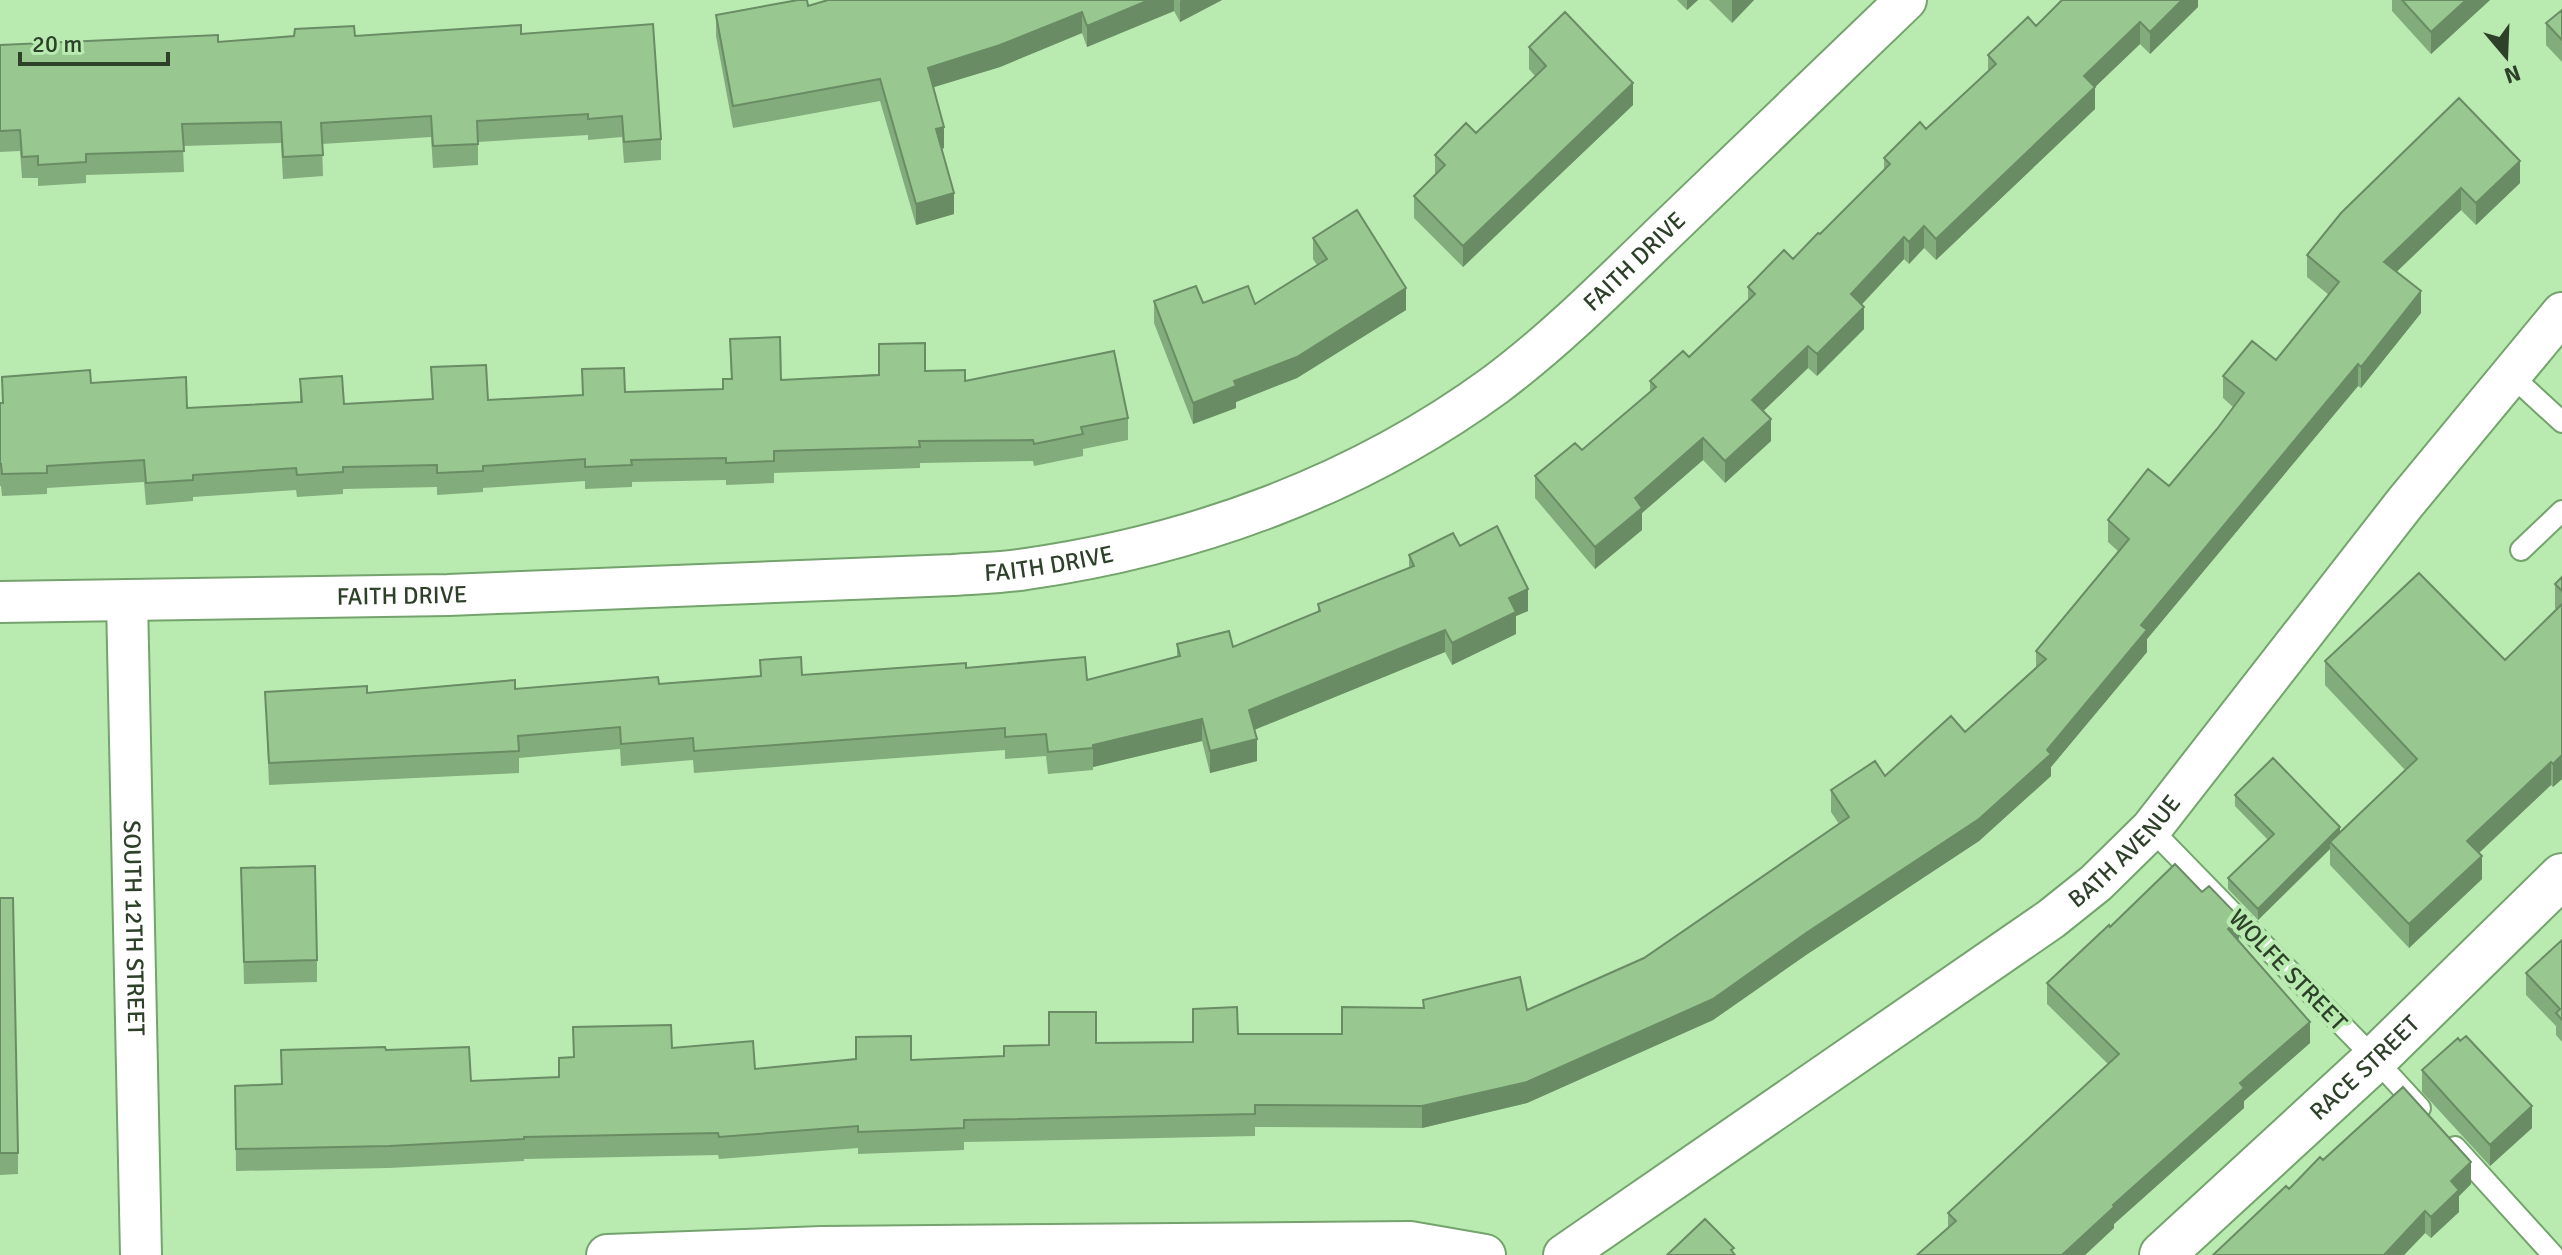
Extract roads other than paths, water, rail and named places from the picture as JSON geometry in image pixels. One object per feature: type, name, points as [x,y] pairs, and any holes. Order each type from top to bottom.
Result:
[{"type":"main road","name":"RACE STREET","points":[[2162,1255],[2375,1059],[2562,876]]},
{"type":"street","name":"FAITH DRIVE","points":[[0,602],[448,595],[953,575],[1023,570],[1126,552],[1228,523],[1334,480],[1410,440],[1494,385],[1572,321],[1906,0]]},
{"type":"street","name":"BATH AVENUE","points":[[1564,1255],[2051,919],[2096,883],[2151,829],[2405,503],[2562,313]]},
{"type":"street","name":"SOUTH 12TH STREET","points":[[127,600],[141,1255]]},
{"type":"street","points":[[607,1255],[822,1247],[1410,1242],[1485,1255]]},
{"type":"lane","points":[[2511,375],[2562,422]]},
{"type":"lane","points":[[2521,550],[2562,511]]},
{"type":"lane","name":"WOLFE STREET","points":[[2151,829],[2375,1059],[2553,1255]]}]
